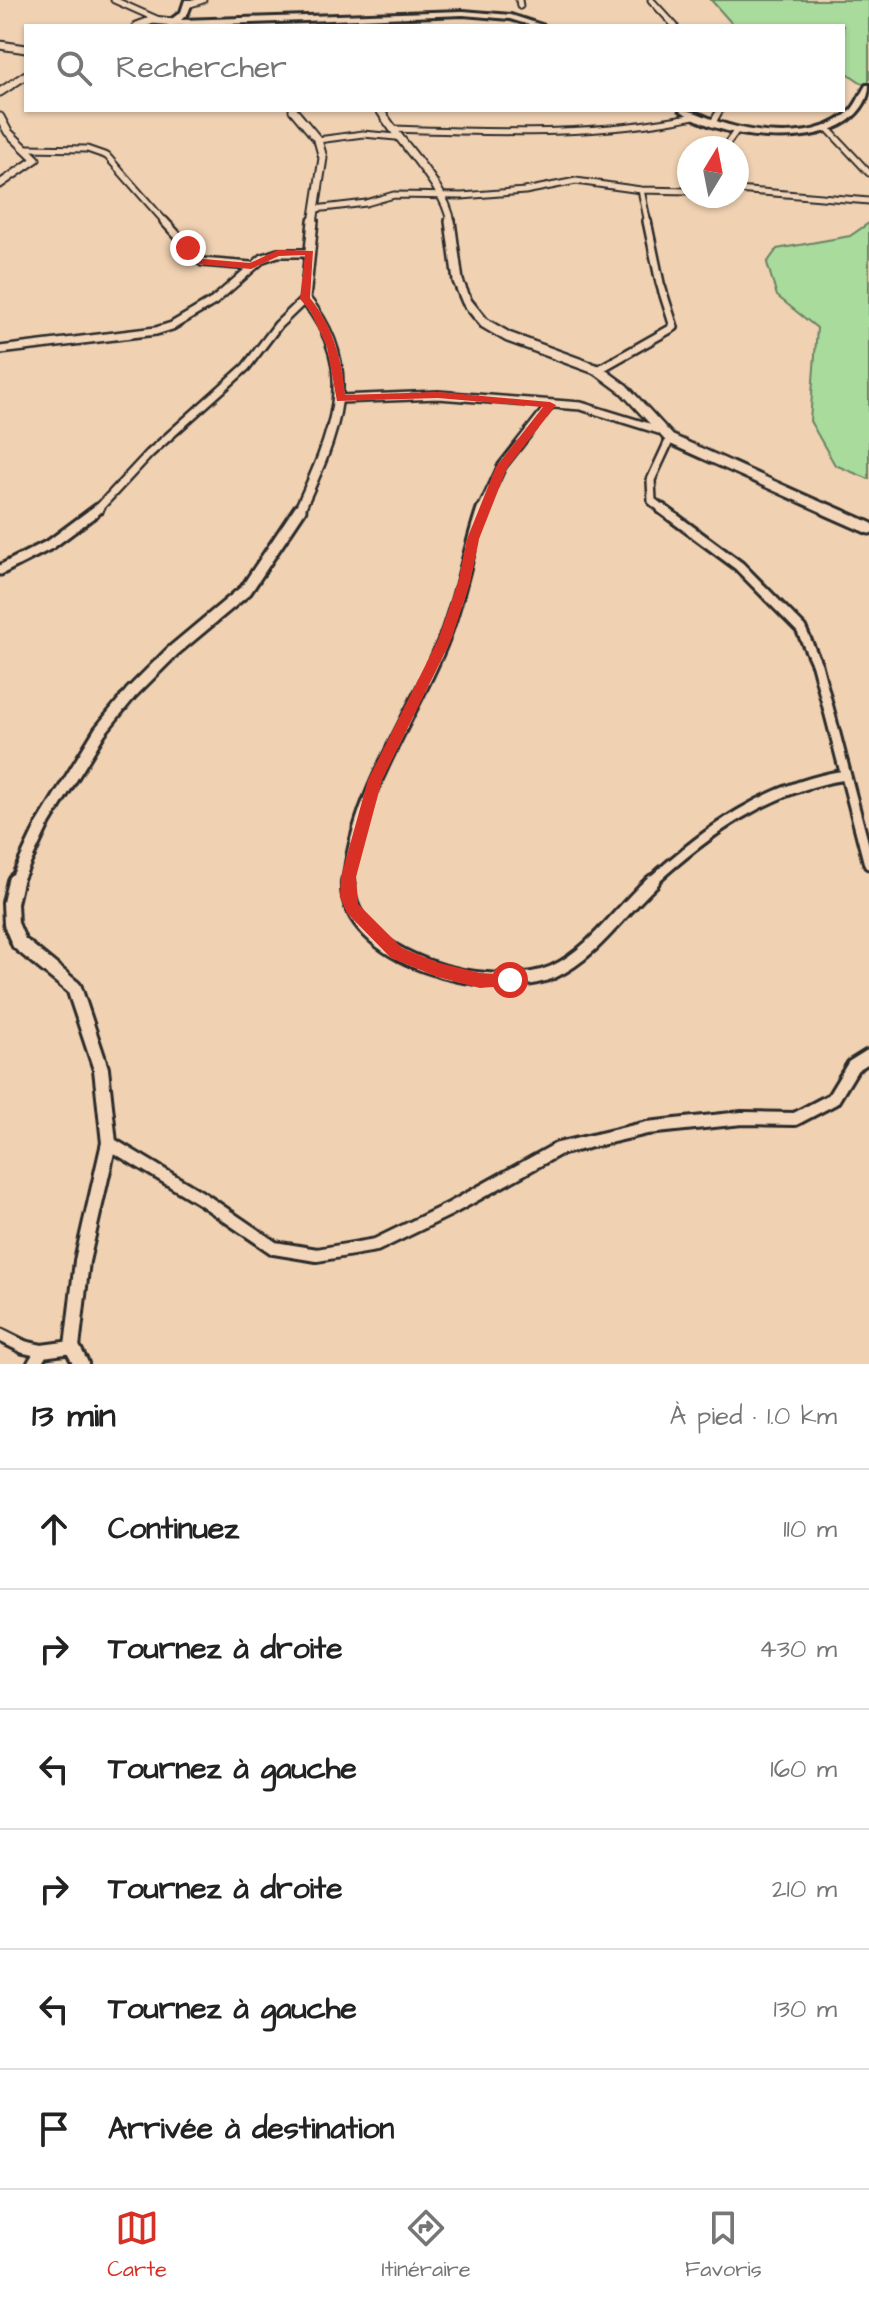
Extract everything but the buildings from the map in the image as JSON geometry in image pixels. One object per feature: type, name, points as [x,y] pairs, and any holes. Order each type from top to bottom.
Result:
[{"type":"highway","points":[[174,23],[187,16],[208,23],[463,13],[501,16],[533,24]]},
{"type":"highway","points":[[687,112],[712,124],[737,130],[784,134],[827,128],[854,113],[869,87]]},
{"type":"street","points":[[114,0],[159,20],[174,23]]},
{"type":"street","points":[[187,16],[203,0]]},
{"type":"street","points":[[651,0],[673,24]]},
{"type":"street","points":[[144,24],[159,20]]},
{"type":"street","points":[[0,45],[24,49]]},
{"type":"street","points":[[0,92],[24,76]]},
{"type":"street","points":[[0,570],[51,544],[92,515],[149,454],[239,374],[278,325],[305,299],[323,163],[318,140],[295,112]]},
{"type":"street","points":[[381,112],[436,185],[449,210],[458,281],[474,314],[491,329],[598,370],[624,389],[670,439],[869,528]]},
{"type":"street","points":[[712,124],[719,112]]},
{"type":"street","points":[[318,140],[394,133],[575,131],[694,116]]},
{"type":"street","points":[[0,117],[8,132],[36,157],[35,162],[0,184]]},
{"type":"street","points":[[827,128],[869,173]]},
{"type":"street","points":[[733,136],[737,130]]},
{"type":"street","points":[[26,148],[87,149],[107,156],[195,257],[202,262],[251,266]]},
{"type":"street","points":[[315,209],[366,203],[394,195],[442,197],[525,191],[576,181],[641,190],[677,191]]},
{"type":"street","points":[[598,370],[614,357],[666,336],[674,327],[660,283],[641,190]]},
{"type":"street","points":[[749,191],[869,201]]},
{"type":"street","points":[[0,350],[156,331],[172,326],[214,301],[251,266],[278,253],[310,253]]},
{"type":"street","points":[[81,1364],[72,1347],[82,1261],[109,1143],[101,1069],[74,988],[19,943],[11,924],[10,903],[16,879],[58,797],[100,731],[148,675],[246,590],[297,516],[335,424],[340,399],[332,347],[315,311],[305,299]]},
{"type":"street","points":[[340,399],[438,395],[581,406],[662,431]]},
{"type":"street","points":[[550,405],[501,467],[473,539],[464,583],[444,640],[375,780],[348,877],[348,897],[352,908],[396,953],[438,970],[480,980],[540,977],[607,930],[646,887],[713,833],[768,797],[804,781],[845,775]]},
{"type":"street","points":[[670,439],[651,480],[652,501],[739,566],[801,629],[817,665],[869,864]]},
{"type":"street","points":[[109,1143],[201,1198],[274,1248],[317,1255],[376,1245],[450,1209],[558,1149],[647,1128],[742,1118],[795,1119],[833,1099],[853,1066],[869,1056]]},
{"type":"street","points":[[0,1335],[24,1347],[42,1351],[72,1347]]},
{"type":"street","points":[[34,1364],[42,1351]]},
{"type":"green space","points":[[711,0],[869,0],[869,88],[845,71],[845,24],[732,24]]},
{"type":"green space","points":[[869,223],[869,479],[835,465],[810,421],[817,328],[777,296],[767,263],[777,249],[850,236]]},
{"type":"route","points":[[188,248],[202,262],[251,266],[278,253],[310,253],[305,299],[315,311],[332,347],[340,399],[438,395],[550,405],[501,467],[473,539],[464,583],[444,640],[425,684],[375,780],[348,877],[348,897],[352,908],[396,953],[438,970],[480,980],[510,980]]}]
